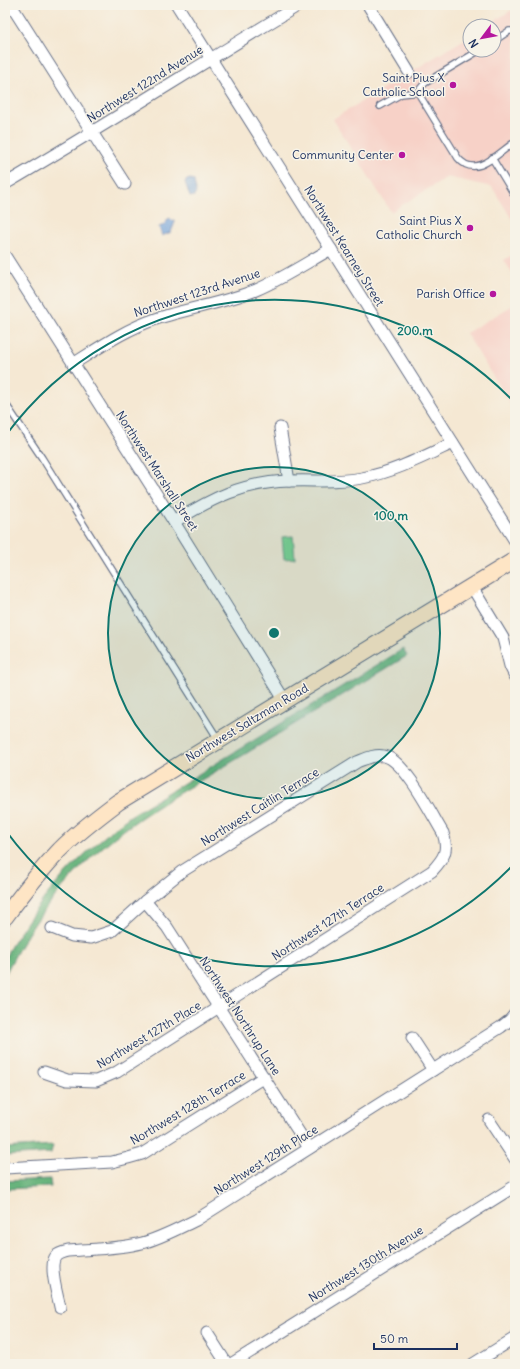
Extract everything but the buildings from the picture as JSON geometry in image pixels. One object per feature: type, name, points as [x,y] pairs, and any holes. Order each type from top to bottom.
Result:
[{"type":"main road","name":"Northwest Saltzman Road","points":[[5,917],[23,892],[61,849],[118,802],[515,560]]},
{"type":"street","points":[[11,5],[125,184]]},
{"type":"street","name":"Northwest Kearney Street","points":[[177,5],[515,541]]},
{"type":"street","name":"Northwest 122nd Avenue","points":[[5,184],[92,133],[211,58],[299,5]]},
{"type":"street","points":[[368,5],[409,72]]},
{"type":"street","name":"Northwest 123rd Avenue","points":[[73,364],[138,326],[174,313],[256,289],[274,281],[331,249]]},
{"type":"street","name":"Northwest Marshall Street","points":[[5,256],[174,522],[285,701]]},
{"type":"street","points":[[280,428],[289,481]]},
{"type":"street","points":[[174,522],[203,504],[240,488],[262,483],[289,481],[342,481],[363,478],[398,468],[453,443]]},
{"type":"street","points":[[472,587],[503,638],[510,666],[515,676]]},
{"type":"street","name":"Northwest Caitlin Terrace","points":[[52,928],[72,936],[91,938],[112,931],[145,901],[181,872],[357,762],[373,756],[384,756],[396,762],[406,772],[443,833],[446,844],[444,853]]},
{"type":"street","name":"Northwest 127th Terrace","points":[[219,1007],[432,871],[440,862],[444,853]]},
{"type":"street","name":"Northwest Northrup Lane","points":[[145,901],[167,926],[309,1148]]},
{"type":"street","name":"Northwest 127th Place","points":[[44,1072],[67,1080],[96,1081],[117,1072],[219,1007]]},
{"type":"street","name":"Northwest 129th Place","points":[[60,1307],[52,1267],[57,1256],[62,1252],[124,1247],[159,1238],[196,1220],[501,1027],[515,1014]]},
{"type":"street","points":[[412,1038],[433,1070]]},
{"type":"street","name":"Northwest 128th Terrace","points":[[5,1168],[106,1162],[142,1154],[264,1077]]},
{"type":"street","points":[[490,1120],[515,1160]]},
{"type":"street","name":"Northwest 130th Avenue","points":[[231,1364],[515,1186]]},
{"type":"street","points":[[207,1333],[227,1364]]},
{"type":"street","points":[[473,1364],[515,1338]]},
{"type":"lane","points":[[502,36],[510,31],[515,31]]},
{"type":"lane","points":[[467,58],[425,83],[422,86],[420,96],[461,162],[470,167],[481,165],[515,142]]},
{"type":"lane","points":[[380,106],[401,94],[420,92]]},
{"type":"lane","points":[[492,158],[515,196]]},
{"type":"lane","points":[[5,403],[42,458],[219,740]]},
{"type":"shaded area","name":"Saint Pius X Catholic School","points":[[515,8],[515,224],[492,187],[447,177],[391,212],[333,119],[462,41],[462,58],[502,58],[502,18],[499,18]]},
{"type":"shaded area","points":[[515,253],[515,277],[504,260]]},
{"type":"shaded area","points":[[515,304],[515,412],[466,333]]},
{"type":"green space","points":[[293,536],[295,558],[284,559],[282,537]]},
{"type":"green space","points":[[403,649],[407,656],[167,801],[124,830],[88,860],[56,895],[28,934],[5,975],[5,961],[7,953],[34,912],[71,868],[114,828],[130,816]]},
{"type":"green space","points":[[53,1145],[51,1153],[5,1156],[5,1148]]},
{"type":"green space","points":[[50,1179],[51,1187],[5,1189],[5,1181]]},
{"type":"water","points":[[191,179],[194,181],[196,193],[194,196],[190,197],[185,182]]},
{"type":"water","points":[[169,218],[175,222],[171,232],[162,236],[159,227],[164,225]]},
{"type":"place","name":"Saint Pius X Catholic School","points":[[453,85]]},
{"type":"place","name":"Community Center","points":[[402,155]]},
{"type":"place","name":"Saint Pius X Catholic Church","points":[[470,228]]},
{"type":"place","name":"Parish Office","points":[[493,294]]}]
